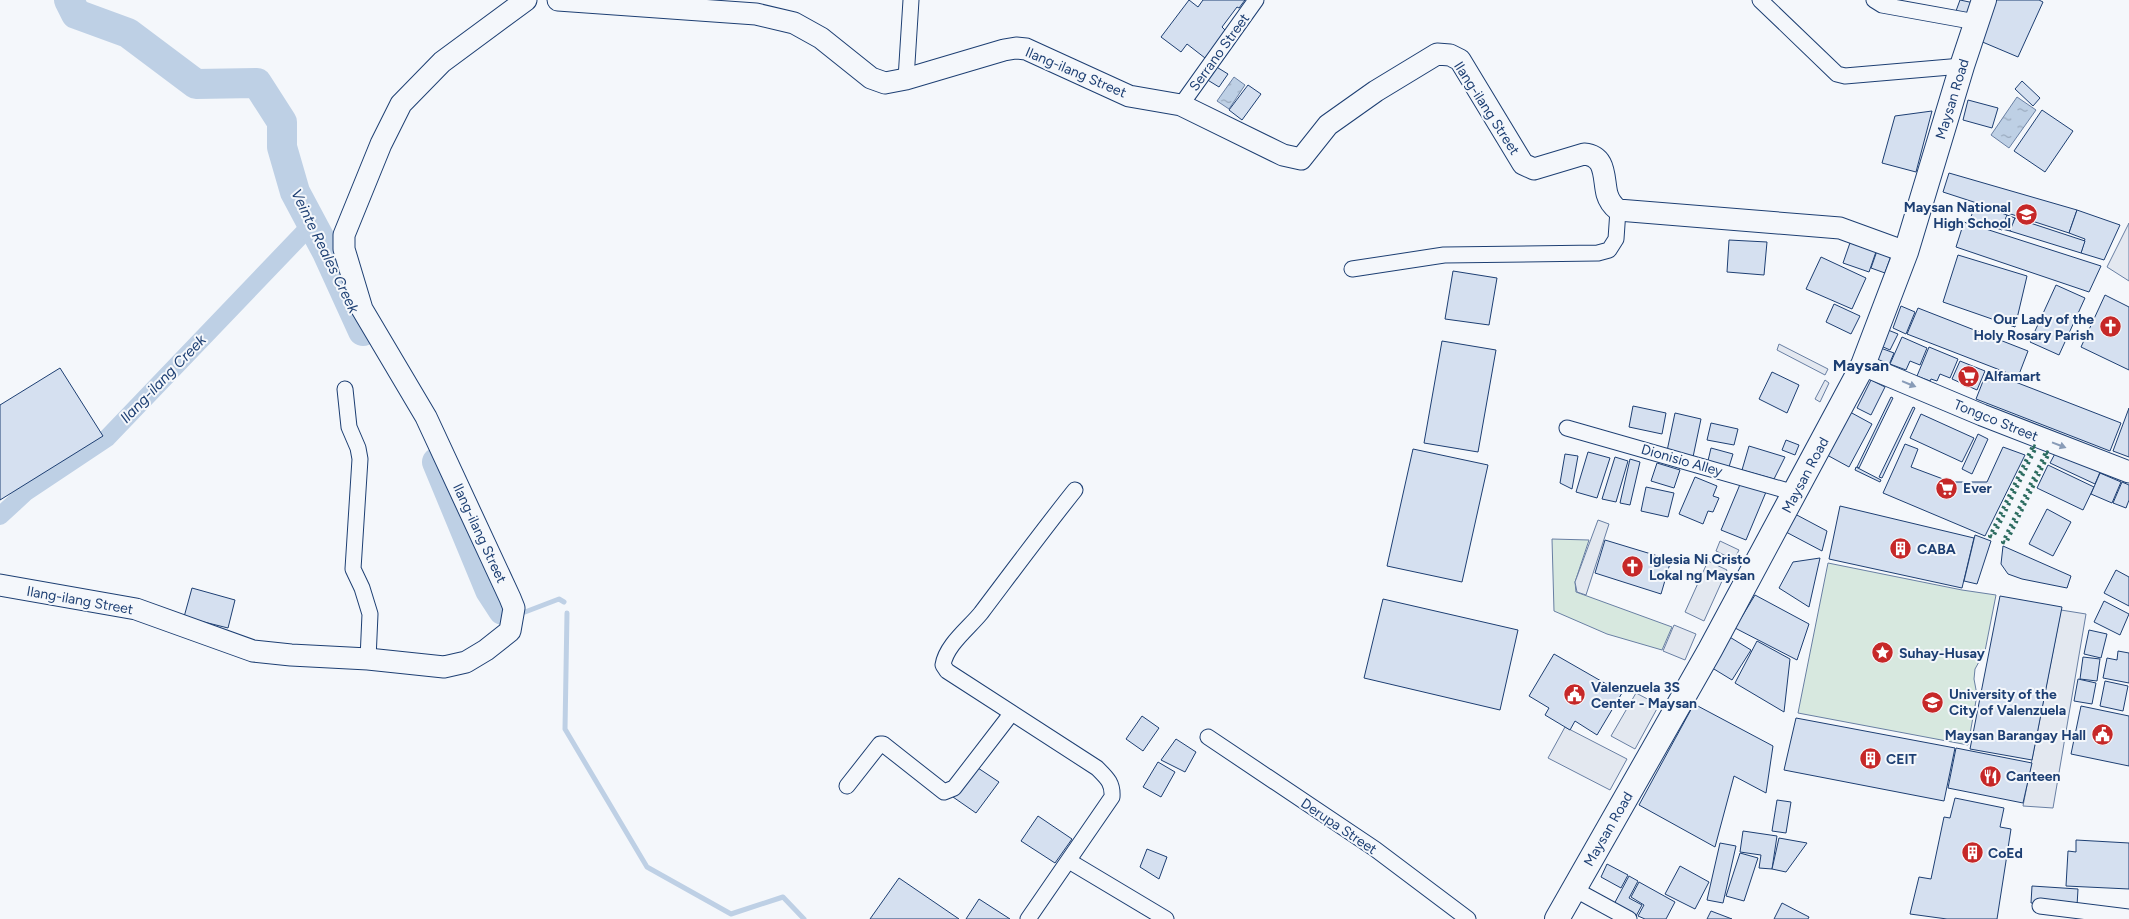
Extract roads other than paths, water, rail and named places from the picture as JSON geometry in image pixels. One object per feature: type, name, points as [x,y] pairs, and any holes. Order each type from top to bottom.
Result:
[{"type":"main road","name":"Maysan Road","points":[[1557,919],[1710,650],[1796,493],[1863,365],[1906,252],[1958,67],[1984,0]]},
{"type":"street","name":"Ilang-ilang Street","points":[[0,585],[136,609],[252,651],[291,655],[368,659],[444,667],[466,662],[486,650],[510,630],[514,608],[510,598],[426,417],[362,309],[344,249],[344,234],[380,144],[401,104],[442,62],[526,0]]},
{"type":"street","name":"Ilang-ilang Street","points":[[558,0],[756,14],[794,24],[821,38],[871,78],[885,83],[906,79],[1016,48],[1038,53],[1129,96],[1181,105],[1283,155],[1301,159],[1328,126],[1376,91],[1437,54],[1450,55],[1460,60],[1523,164],[1534,169],[1589,154],[1602,165],[1605,172],[1607,195],[1612,205],[1618,210]]},
{"type":"street","points":[[906,79],[912,0]]},
{"type":"street","name":"Serrano Street","points":[[1181,105],[1256,0]]},
{"type":"street","points":[[1760,0],[1837,74],[1845,76],[1958,67]]},
{"type":"street","points":[[1874,0],[1882,5],[1976,22]]},
{"type":"street","points":[[1352,269],[1444,255],[1598,253],[1609,250],[1616,239],[1618,210],[1840,228],[1906,252]]},
{"type":"street","name":"Tongco Street","points":[[1863,365],[1982,415],[2129,472]]},
{"type":"street","points":[[345,389],[349,427],[358,448],[360,459],[353,569],[362,588],[370,614],[368,659]]},
{"type":"street","name":"Dionisio Alley","points":[[1567,428],[1796,493]]},
{"type":"street","points":[[1028,919],[1112,797],[1113,788],[1110,780],[1097,768],[1011,714],[947,671],[943,665],[944,658],[1075,490]]},
{"type":"street","points":[[847,786],[883,744],[944,792],[949,791],[954,788],[1011,714]]},
{"type":"street","name":"Derupa Street","points":[[1208,737],[1375,849],[1468,919]]},
{"type":"street","points":[[1069,861],[1166,919]]},
{"type":"street","points":[[1574,889],[1629,919]]},
{"type":"street","points":[[2040,906],[2129,917]]},
{"type":"water","points":[[1234,77],[1245,85],[1229,109],[1217,101]]},
{"type":"water","points":[[2017,97],[2036,110],[2009,148],[1991,135]]},
{"type":"waterway","name":"Veinte Reales Creek","points":[[69,0],[76,14],[128,33],[196,84],[257,83],[282,122],[282,147],[295,192],[327,252],[363,331]]},
{"type":"waterway","name":"Ilang-ilang Creek","points":[[0,516],[26,492],[107,438],[312,224]]},
{"type":"waterway","name":"Veinte Reales Creek","points":[[437,462],[490,590],[503,610]]},
{"type":"waterway","points":[[525,612],[559,599],[564,602]]},
{"type":"waterway","points":[[567,613],[565,729],[647,867],[731,914],[783,897],[804,919]]},
{"type":"place","name":"Maysan National High School","points":[[2027,215]]},
{"type":"place","name":"Our Lady of the Holy Rosary Parish","points":[[2110,327]]},
{"type":"place","name":"Alfamart","points":[[1968,376]]},
{"type":"place","name":"Ever","points":[[1947,488]]},
{"type":"place","name":"CABA","points":[[1901,549]]},
{"type":"place","name":"Iglesia Ni Cristo Lokal ng Maysan","points":[[1633,567]]},
{"type":"place","name":"Suhay-Husay","points":[[1883,653]]},
{"type":"place","name":"Valenzuela 3S Center - Maysan","points":[[1575,695]]},
{"type":"place","name":"University of the City of Valenzuela","points":[[1933,702]]},
{"type":"place","name":"Maysan Barangay Hall","points":[[2102,735]]},
{"type":"place","name":"CEIT","points":[[1870,759]]},
{"type":"place","name":"Canteen","points":[[1990,776]]},
{"type":"place","name":"CoEd","points":[[1972,853]]},
{"type":"district","name":"Maysan","points":[[1861,365]]}]
